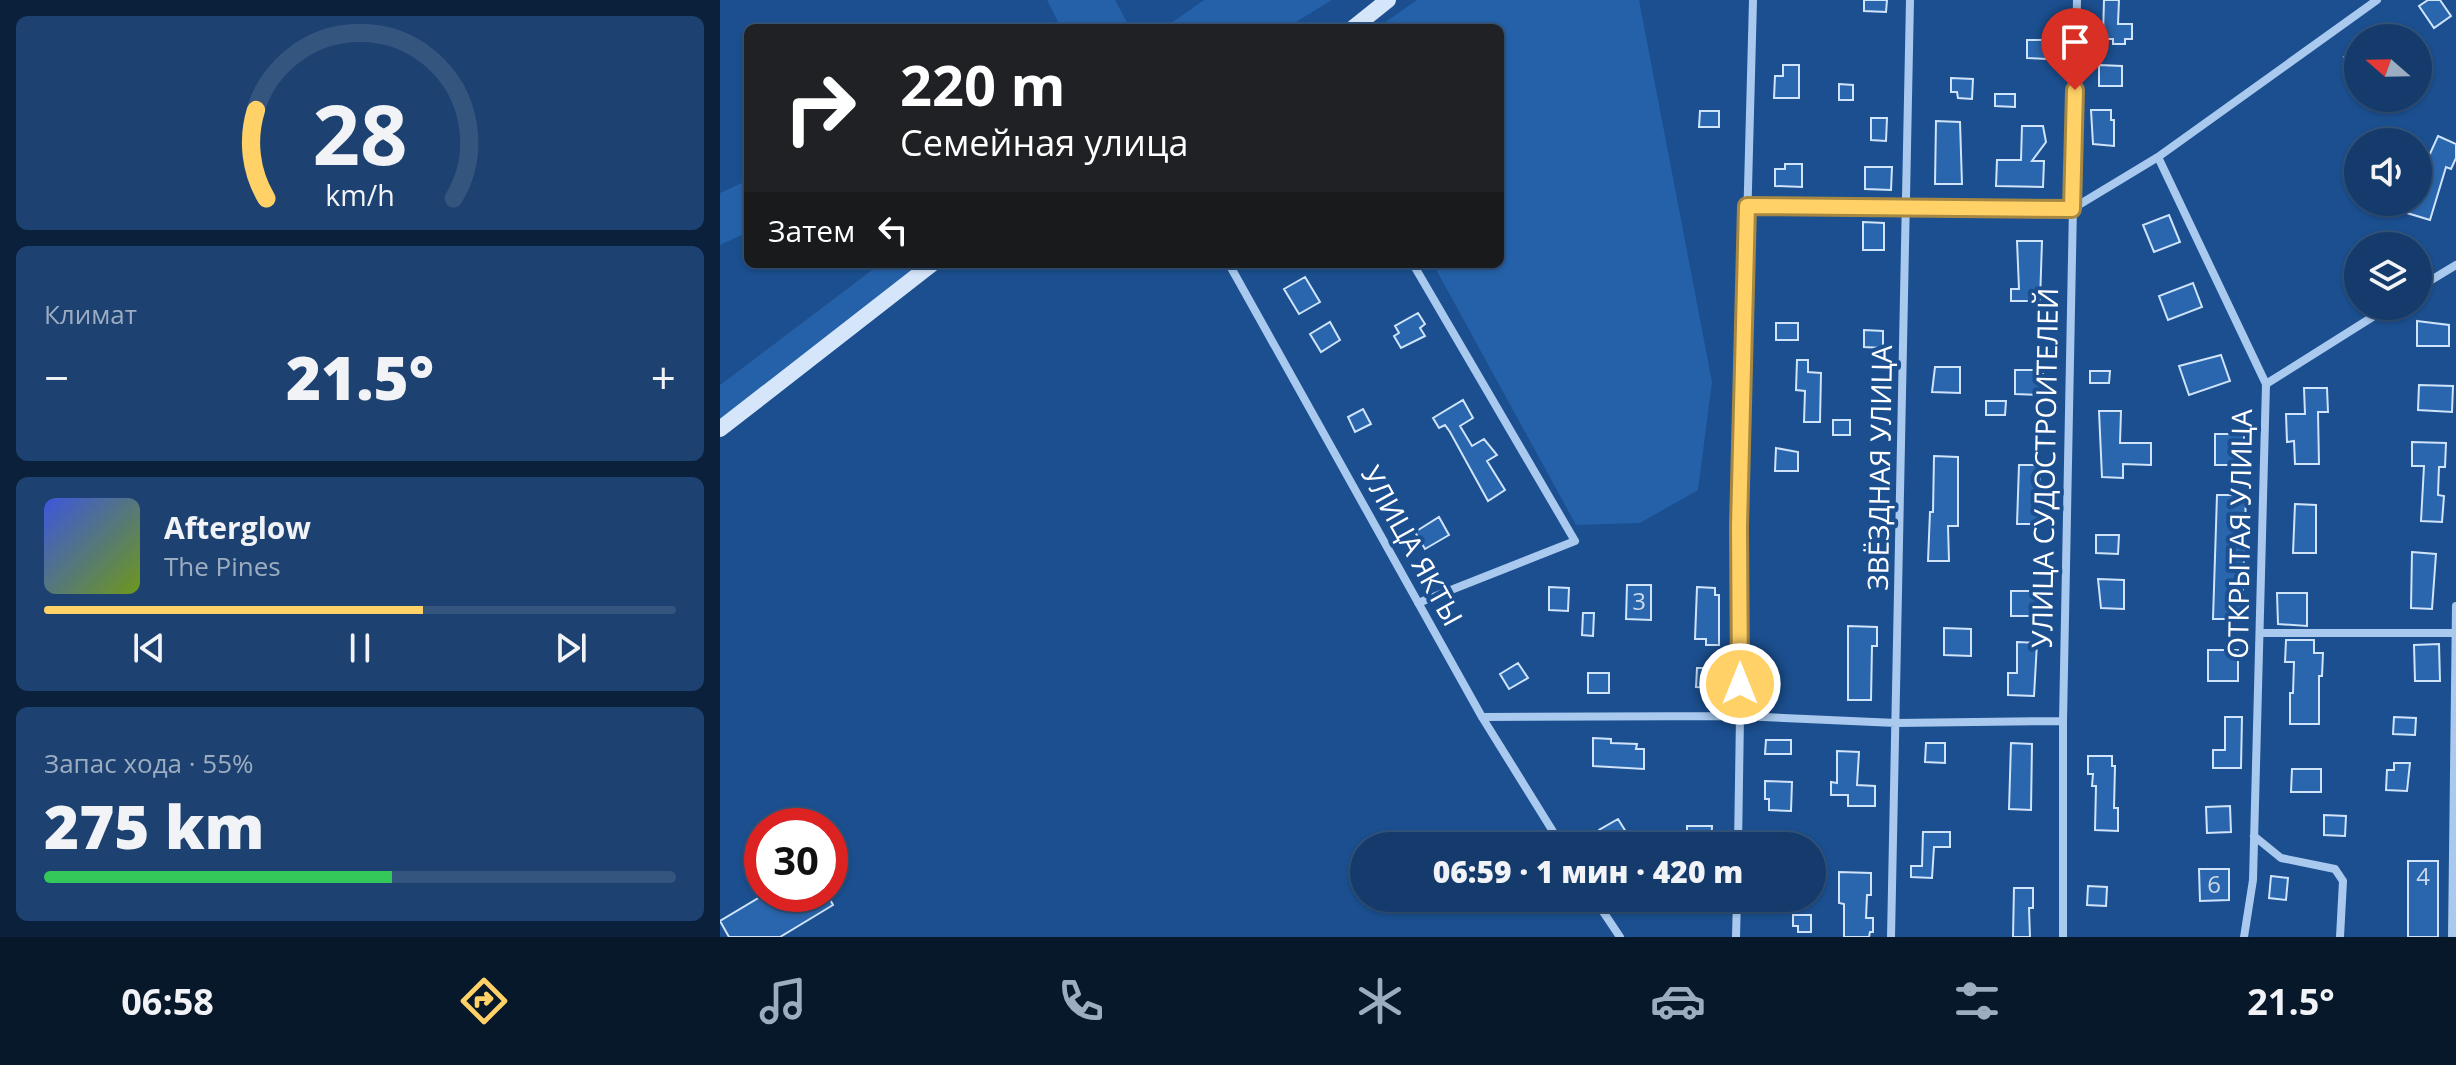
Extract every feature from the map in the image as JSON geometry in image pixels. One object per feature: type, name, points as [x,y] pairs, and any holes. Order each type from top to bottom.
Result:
[{"type":"street","points":[[1358,24],[1388,0]]},
{"type":"street","points":[[1738,832],[1739,526],[1753,0]]},
{"type":"street","name":"ЗВЁЗДНАЯ УЛИЦА","points":[[1891,937],[1910,0]]},
{"type":"street","name":"УЛИЦА СУДОСТРОИТЕЛЕЙ","points":[[2063,937],[2063,721],[2077,0]]},
{"type":"street","points":[[1747,206],[2072,209],[2158,157],[2377,0]]},
{"type":"street","name":"ОТКРЫТАЯ УЛИЦА","points":[[2158,157],[2266,384],[2253,880],[2244,937]]},
{"type":"street","points":[[2432,280],[2456,265]]},
{"type":"street","points":[[720,429],[927,268]]},
{"type":"street","name":"УЛИЦА ЯКТЫ","points":[[1231,268],[1482,717],[1553,832]]},
{"type":"street","points":[[1415,268],[1575,541],[1418,603]]},
{"type":"street","points":[[2266,384],[2368,320]]},
{"type":"street","points":[[2452,937],[2456,606]]},
{"type":"street","points":[[2260,633],[2455,633]]},
{"type":"street","points":[[1482,717],[1740,716],[1896,723],[2063,721]]},
{"type":"street","points":[[2254,836],[2281,858],[2335,869],[2343,881],[2340,937]]},
{"type":"street","points":[[1603,912],[1620,937]]},
{"type":"street","points":[[1736,937],[1737,912]]},
{"type":"shaded area","points":[[1047,0],[1115,0],[1128,24],[1059,24]]},
{"type":"shaded area","points":[[1204,0],[1332,0],[1293,24],[1170,24]]},
{"type":"shaded area","points":[[1417,0],[1639,0],[1712,382],[1698,490],[1640,523],[1576,525],[1435,268],[1504,268],[1504,24],[1383,24]]},
{"type":"shaded area","points":[[744,182],[744,234],[720,245],[720,193]]},
{"type":"shaded area","points":[[875,268],[919,268],[720,432],[720,385]]},
{"type":"building","points":[[1864,0],[1887,0],[1886,12],[1864,11]]},
{"type":"building","points":[[2104,0],[2119,0],[2118,24],[2132,24],[2132,39],[2125,39],[2125,44],[2113,44],[2113,39],[2106,39],[2103,35]]},
{"type":"building","points":[[2428,0],[2440,0],[2451,16],[2434,28],[2419,6]]},
{"type":"building","points":[[2027,40],[2047,40],[2047,59],[2027,58]]},
{"type":"building","points":[[1783,65],[1799,65],[1799,98],[1774,98],[1775,76],[1783,76]]},
{"type":"building","points":[[2099,65],[2122,66],[2122,86],[2099,86]]},
{"type":"building","points":[[1951,78],[1973,79],[1972,99],[1958,98],[1957,92],[1951,92]]},
{"type":"building","points":[[1839,84],[1853,85],[1853,100],[1839,100]]},
{"type":"building","points":[[1995,94],[2015,94],[2015,107],[1995,106]]},
{"type":"building","points":[[2091,110],[2111,110],[2114,146],[2093,144]]},
{"type":"building","points":[[1700,111],[1719,111],[1719,127],[1699,127]]},
{"type":"building","points":[[1871,118],[1887,118],[1886,141],[1871,140]]},
{"type":"building","points":[[1936,121],[1960,122],[1962,184],[1935,184]]},
{"type":"building","points":[[2022,126],[2043,126],[2046,142],[2032,161],[2044,161],[2043,187],[1996,186],[1997,160],[2021,160]]},
{"type":"building","points":[[2438,136],[2456,144],[2456,158],[2451,169],[2446,167],[2432,213],[2432,149]]},
{"type":"building","points":[[1785,164],[1802,164],[1802,187],[1775,186],[1775,169],[1785,169]]},
{"type":"building","points":[[1865,167],[1892,167],[1891,190],[1865,189]]},
{"type":"building","points":[[2169,215],[2180,242],[2154,252],[2143,225]]},
{"type":"building","points":[[1863,222],[1884,223],[1884,250],[1863,250]]},
{"type":"building","points":[[2017,241],[2042,241],[2040,301],[2011,301],[2011,289],[2019,289]]},
{"type":"building","points":[[1305,277],[1320,302],[1299,314],[1284,289]]},
{"type":"building","points":[[2193,283],[2202,307],[2168,320],[2159,296]]},
{"type":"building","points":[[1418,313],[1425,324],[1420,328],[1425,336],[1401,348],[1394,336],[1399,333],[1395,326]]},
{"type":"building","points":[[2417,321],[2449,325],[2449,346],[2417,346]]},
{"type":"building","points":[[1330,322],[1340,340],[1321,352],[1310,334]]},
{"type":"building","points":[[1776,323],[1798,323],[1798,340],[1776,340]]},
{"type":"building","points":[[1864,330],[1883,331],[1883,348],[1864,347]]},
{"type":"building","points":[[2221,355],[2230,381],[2189,395],[2179,366]]},
{"type":"building","points":[[1797,360],[1808,360],[1808,372],[1821,373],[1820,422],[1804,422],[1805,391],[1796,390]]},
{"type":"building","points":[[1935,367],[1960,367],[1960,393],[1932,392]]},
{"type":"building","points":[[2015,370],[2043,370],[2042,395],[2015,394]]},
{"type":"building","points":[[2090,371],[2110,371],[2109,383],[2090,383]]},
{"type":"building","points":[[2419,385],[2453,386],[2452,412],[2418,410]]},
{"type":"building","points":[[2304,388],[2327,388],[2328,412],[2318,412],[2319,464],[2295,464],[2294,441],[2287,442],[2286,414],[2305,414]]},
{"type":"building","points":[[1463,400],[1473,418],[1460,426],[1472,446],[1484,439],[1497,455],[1487,461],[1505,490],[1488,501],[1450,432],[1445,425],[1439,428],[1433,418]]},
{"type":"building","points":[[1986,401],[2006,401],[2005,415],[1986,415]]},
{"type":"building","points":[[1363,409],[1371,424],[1355,432],[1348,417]]},
{"type":"building","points":[[2099,411],[2121,411],[2120,443],[2151,443],[2151,465],[2123,464],[2123,478],[2102,477]]},
{"type":"building","points":[[1833,420],[1850,420],[1850,435],[1833,435]]},
{"type":"building","points":[[2215,434],[2244,434],[2244,465],[2215,465]]},
{"type":"building","points":[[2412,442],[2446,443],[2445,467],[2439,467],[2438,495],[2444,496],[2442,522],[2421,521],[2424,466],[2412,466]]},
{"type":"building","points":[[1776,448],[1798,452],[1798,471],[1775,471]]},
{"type":"building","points":[[1934,456],[1958,457],[1958,526],[1948,526],[1949,561],[1928,561]]},
{"type":"building","points":[[2019,465],[2040,465],[2039,524],[2017,524]]},
{"type":"building","points":[[2217,495],[2246,495],[2242,619],[2213,619]]},
{"type":"building","points":[[2295,504],[2316,505],[2316,553],[2293,553]]},
{"type":"building","points":[[1439,517],[1449,535],[1425,549],[1415,532]]},
{"type":"building","points":[[2096,535],[2119,535],[2118,554],[2096,553]]},
{"type":"building","points":[[2412,552],[2436,554],[2432,609],[2411,608]]},
{"type":"building","points":[[2098,579],[2124,580],[2124,609],[2101,608]]},
{"type":"building","points":[[1627,585],[1651,585],[1651,620],[1626,619]]},
{"type":"building","points":[[1549,587],[1569,588],[1568,611],[1549,610]]},
{"type":"building","points":[[1697,587],[1715,588],[1715,595],[1719,595],[1719,645],[1706,645],[1706,639],[1695,639]]},
{"type":"building","points":[[2011,591],[2038,591],[2038,616],[2011,616]]},
{"type":"building","points":[[2277,593],[2307,593],[2307,626],[2278,624]]},
{"type":"building","points":[[1583,613],[1594,613],[1593,636],[1582,635]]},
{"type":"building","points":[[1848,626],[1877,627],[1877,646],[1872,646],[1871,700],[1848,700]]},
{"type":"building","points":[[1944,628],[1971,629],[1971,656],[1944,655]]},
{"type":"building","points":[[2286,640],[2314,640],[2314,653],[2323,653],[2322,676],[2319,676],[2319,724],[2290,724],[2294,662],[2285,662]]},
{"type":"building","points":[[2017,642],[2037,643],[2034,696],[2008,695],[2008,673],[2017,673]]},
{"type":"building","points":[[2439,644],[2440,681],[2415,681],[2414,645]]},
{"type":"building","points":[[2208,650],[2238,650],[2238,681],[2208,681]]},
{"type":"building","points":[[1518,663],[1528,678],[1509,689],[1500,674]]},
{"type":"building","points":[[1697,668],[1719,668],[1718,688],[1696,687]]},
{"type":"building","points":[[1588,673],[1609,673],[1609,693],[1588,693]]},
{"type":"building","points":[[2225,717],[2242,717],[2241,768],[2213,768],[2213,750],[2225,750]]},
{"type":"building","points":[[2394,717],[2416,718],[2415,735],[2393,734]]},
{"type":"building","points":[[1593,738],[1611,739],[1611,743],[1637,744],[1636,749],[1644,749],[1644,769],[1593,766]]},
{"type":"building","points":[[1766,740],[1791,740],[1791,754],[1765,754]]},
{"type":"building","points":[[1926,743],[1945,743],[1945,763],[1925,762]]},
{"type":"building","points":[[2011,743],[2032,744],[2031,810],[2009,809]]},
{"type":"building","points":[[1837,751],[1859,752],[1857,785],[1875,786],[1875,806],[1848,806],[1848,795],[1831,795],[1831,782],[1837,783]]},
{"type":"building","points":[[2088,756],[2112,756],[2118,831],[2095,830],[2096,786],[2092,786],[2093,774],[2088,774]]},
{"type":"building","points":[[2394,763],[2410,763],[2407,791],[2386,790],[2387,770],[2394,770]]},
{"type":"building","points":[[2292,769],[2321,769],[2321,792],[2291,792]]},
{"type":"building","points":[[1765,781],[1792,782],[1791,811],[1769,810],[1769,799],[1765,799]]},
{"type":"building","points":[[2230,806],[2231,832],[2207,833],[2206,807]]},
{"type":"building","points":[[2324,815],[2346,816],[2345,836],[2324,835]]},
{"type":"building","points":[[1618,819],[1626,832],[1599,832]]},
{"type":"building","points":[[1687,826],[1712,826],[1712,832],[1687,832]]},
{"type":"building","points":[[1923,832],[1950,832],[1950,847],[1934,847],[1932,878],[1911,877],[1911,866],[1922,866]]},
{"type":"building","points":[[2408,861],[2438,861],[2438,937],[2408,937]]},
{"type":"building","points":[[2199,869],[2229,869],[2229,900],[2200,901]]},
{"type":"building","points":[[1839,872],[1871,873],[1871,895],[1867,895],[1866,918],[1873,918],[1873,932],[1869,937],[1844,937],[1844,904],[1839,903]]},
{"type":"building","points":[[2271,876],[2288,878],[2286,900],[2269,898]]},
{"type":"building","points":[[2088,886],[2107,887],[2106,906],[2087,905]]},
{"type":"building","points":[[2014,888],[2033,888],[2033,908],[2029,908],[2030,937],[2013,937]]},
{"type":"building","points":[[744,907],[744,912],[821,912],[780,937],[729,937],[720,921]]},
{"type":"building","points":[[1793,915],[1811,915],[1811,932],[1798,932],[1798,926],[1793,926]]},
{"type":"route","points":[[1740,684],[1739,526],[1747,206],[2072,209],[2075,90]]}]
